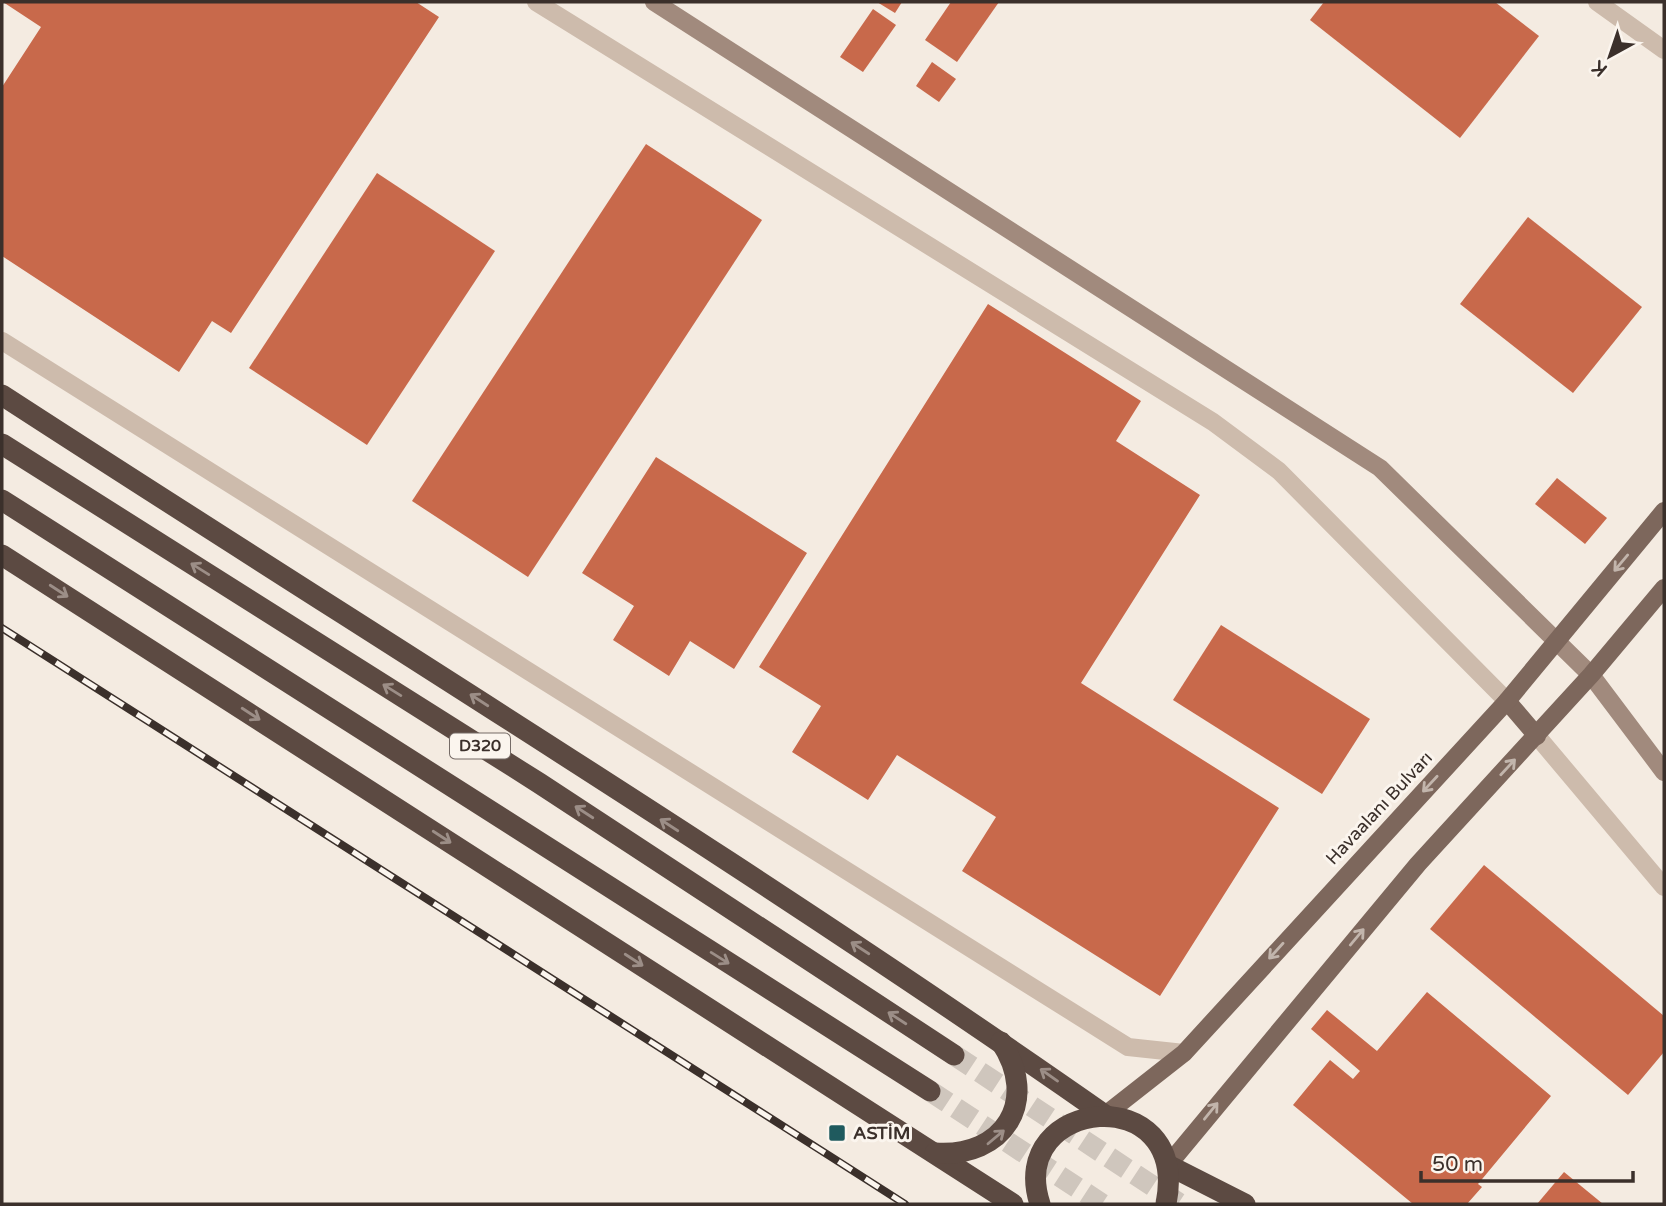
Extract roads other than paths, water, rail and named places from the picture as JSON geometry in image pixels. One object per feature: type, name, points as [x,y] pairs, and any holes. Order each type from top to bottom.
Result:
[{"type":"highway","points":[[2,395],[405,652],[1000,1042],[1105,1115]]},
{"type":"highway","name":"D320","points":[[2,444],[539,783],[954,1055]]},
{"type":"highway","name":"D320","points":[[2,500],[930,1091]]},
{"type":"highway","points":[[2,555],[1013,1204]]},
{"type":"highway","points":[[933,1153],[957,1155],[976,1150],[1005,1129],[1015,1101],[1015,1083],[1007,1052],[1000,1042]]},
{"type":"highway","points":[[1040,1204],[1035,1180],[1039,1160],[1049,1141],[1065,1126],[1084,1117],[1105,1115],[1126,1118],[1145,1129],[1159,1145],[1168,1165],[1170,1185],[1166,1204]]},
{"type":"highway","points":[[1168,1165],[1244,1204]]},
{"type":"main road","name":"Havaalanı Bulvarı","points":[[1105,1115],[1184,1054],[1507,701],[1664,511]]},
{"type":"main road","points":[[1168,1165],[1418,864],[1537,736],[1664,589]]},
{"type":"main road","points":[[1507,701],[1537,736]]},
{"type":"street","points":[[536,2],[1213,422],[1279,471],[1507,701]]},
{"type":"street","points":[[654,2],[1380,468],[1591,675],[1664,772]]},
{"type":"street","points":[[1597,2],[1664,50]]},
{"type":"street","points":[[2,341],[1128,1047],[1184,1054]]},
{"type":"street","points":[[1537,736],[1664,887]]},
{"type":"tunnel","points":[[954,1055],[1180,1204]]},
{"type":"tunnel","points":[[930,1091],[1102,1204]]},
{"type":"railway","points":[[2,628],[905,1204]]},
{"type":"place","name":"ASTİM","points":[[837,1133]]}]
